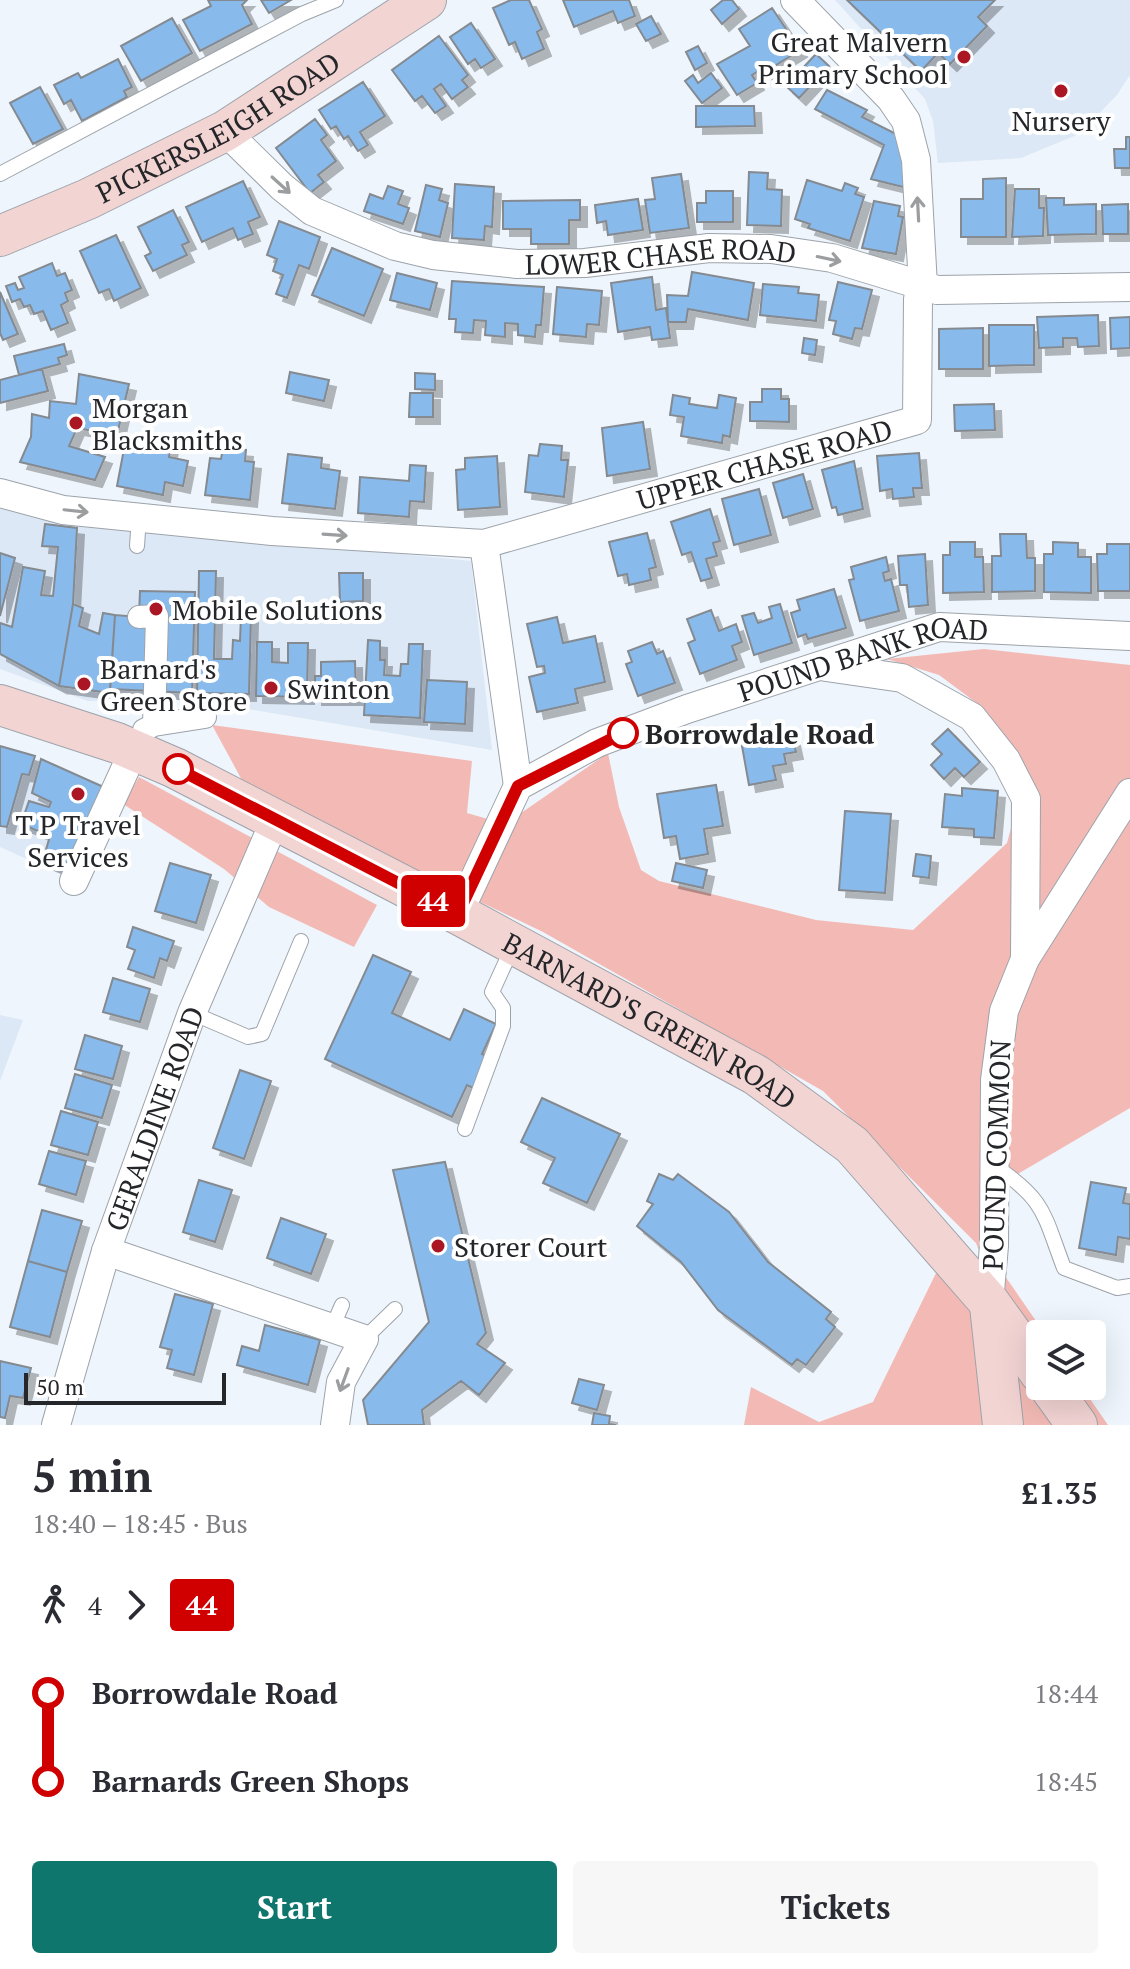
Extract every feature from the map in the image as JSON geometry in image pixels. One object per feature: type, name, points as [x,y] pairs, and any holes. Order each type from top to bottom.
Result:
[{"type":"main road","name":"PICKERSLEIGH ROAD","points":[[0,236],[88,199],[225,131],[426,0]]},
{"type":"main road","name":"BARNARD'S GREEN ROAD","points":[[0,705],[135,739],[275,820],[458,914],[756,1075],[852,1145],[989,1302],[1026,1354]]},
{"type":"main road","points":[[989,1302],[1003,1425]]},
{"type":"main road","points":[[1059,1400],[1077,1425]]},
{"type":"street","points":[[795,0],[891,99],[906,121],[916,160],[923,286]]},
{"type":"street","name":"LOWER CHASE ROAD","points":[[225,131],[312,211],[366,235],[433,255],[585,263],[709,248],[771,249],[832,258],[937,290],[1130,287]]},
{"type":"street","name":"UPPER CHASE ROAD","points":[[0,493],[63,510],[272,531],[484,544],[917,420],[918,299],[923,286]]},
{"type":"street","points":[[458,914],[518,786],[484,544]]},
{"type":"street","points":[[74,881],[135,739],[157,616],[139,617]]},
{"type":"street","name":"POUND BANK ROAD","points":[[518,786],[597,743],[816,666],[939,627],[1130,636]]},
{"type":"street","name":"POUND COMMON","points":[[816,666],[902,678],[972,717],[1006,760],[1026,799],[1025,959],[1004,1011],[995,1080],[992,1163],[994,1246],[989,1302]]},
{"type":"street","points":[[135,739],[205,717]]},
{"type":"street","points":[[1025,959],[1130,793]]},
{"type":"street","name":"GERALDINE ROAD","points":[[56,1425],[106,1251],[192,1013],[275,820]]},
{"type":"street","points":[[106,1251],[337,1317],[364,1339],[341,1382],[335,1425]]},
{"type":"lane","name":"PICKERSLEIGH ROAD","points":[[0,174],[302,14],[336,0]]},
{"type":"lane","points":[[137,546],[139,517]]},
{"type":"lane","points":[[192,1013],[248,1037],[262,1034],[301,941]]},
{"type":"lane","points":[[465,1129],[503,1026],[503,1008],[492,992],[513,946]]},
{"type":"lane","points":[[992,1163],[1023,1185],[1041,1205],[1064,1268],[1117,1288],[1130,1286]]},
{"type":"lane","points":[[364,1339],[395,1309]]},
{"type":"shaded area","points":[[835,0],[1130,0],[1130,75],[1117,95],[1079,134],[1021,158],[938,163],[933,121],[925,99]]},
{"type":"shaded area","points":[[0,507],[40,517],[471,561],[492,750],[194,700],[88,701],[0,669]]},
{"type":"shaded area","points":[[984,649],[1130,665],[1130,1108],[1004,1182],[1005,1276],[1035,1320],[1026,1320],[1026,1400],[1091,1400],[1108,1425],[1016,1425],[1004,1314],[976,1243],[823,1091],[543,932],[345,837],[243,782],[212,725],[472,761],[467,813],[505,824],[608,753],[619,807],[641,870],[659,881],[816,920],[913,930],[1007,843],[1026,772],[982,707],[939,675],[887,659]]},
{"type":"shaded area","points":[[0,748],[107,786],[65,876],[0,847]]},
{"type":"shaded area","points":[[139,777],[377,905],[354,947],[269,907],[224,869],[123,804]]},
{"type":"shaded area","points":[[0,1015],[23,1020],[0,1081]]},
{"type":"shaded area","points":[[938,1269],[973,1308],[986,1425],[744,1425],[751,1387],[819,1422],[873,1402]]},
{"type":"building","points":[[208,0],[247,0],[242,5],[252,24],[200,51],[183,20],[211,6]]},
{"type":"building","points":[[261,0],[291,0],[269,13]]},
{"type":"building","points":[[511,0],[529,0],[542,29],[537,32],[544,49],[522,59],[515,42],[509,45],[493,8]]},
{"type":"building","points":[[563,0],[629,0],[635,16],[618,23],[613,11],[574,27]]},
{"type":"building","points":[[723,0],[732,0],[739,9],[722,24],[711,10]]},
{"type":"building","points":[[847,0],[995,0],[978,17],[987,26],[950,64],[938,53],[921,71]]},
{"type":"building","points":[[772,8],[800,50],[765,72],[762,69],[752,75],[757,83],[737,95],[717,64],[750,46],[739,29]]},
{"type":"building","points":[[651,16],[661,34],[646,41],[636,24]]},
{"type":"building","points":[[172,18],[192,53],[141,81],[121,46]]},
{"type":"building","points":[[471,23],[495,59],[481,68],[475,59],[468,64],[450,37]]},
{"type":"building","points":[[439,36],[468,75],[462,80],[468,87],[452,99],[441,84],[434,89],[446,106],[435,113],[422,96],[415,101],[392,70]]},
{"type":"building","points":[[698,46],[707,63],[695,70],[686,52]]},
{"type":"building","points":[[816,54],[829,66],[799,98],[786,86]]},
{"type":"building","points":[[118,59],[132,87],[124,91],[127,97],[82,121],[71,100],[64,104],[54,85],[78,73],[81,78]]},
{"type":"building","points":[[711,73],[722,88],[702,103],[685,81],[693,75],[698,83]]},
{"type":"building","points":[[363,82],[385,116],[360,132],[368,145],[358,151],[348,136],[344,139],[336,126],[331,129],[319,110]]},
{"type":"building","points":[[40,87],[63,129],[33,144],[10,103]]},
{"type":"building","points":[[827,90],[867,110],[862,117],[902,137],[907,188],[871,179],[884,145],[815,109]]},
{"type":"building","points":[[696,106],[754,106],[755,126],[696,127]]},
{"type":"building","points":[[315,119],[327,135],[321,140],[336,161],[318,175],[324,182],[310,193],[276,148]]},
{"type":"building","points":[[1126,137],[1130,137],[1130,168],[1115,168],[1114,149],[1126,149]]},
{"type":"building","points":[[749,172],[768,173],[767,189],[782,190],[781,226],[747,225]]},
{"type":"building","points":[[681,174],[689,228],[650,233],[645,200],[655,199],[652,178]]},
{"type":"building","points":[[1006,178],[1006,237],[961,237],[961,199],[983,199],[983,179]]},
{"type":"building","points":[[807,180],[842,191],[845,183],[858,188],[855,194],[864,197],[850,241],[808,228],[810,224],[795,219]]},
{"type":"building","points":[[243,181],[260,217],[248,222],[253,234],[238,240],[233,228],[202,242],[186,207]]},
{"type":"building","points":[[455,184],[494,187],[492,227],[485,226],[484,240],[452,238]]},
{"type":"building","points":[[426,185],[442,189],[439,200],[448,203],[440,237],[415,231]]},
{"type":"building","points":[[388,186],[403,191],[398,204],[409,208],[403,224],[364,211],[370,194],[383,199]]},
{"type":"building","points":[[1015,189],[1039,189],[1039,208],[1044,208],[1043,236],[1012,237]]},
{"type":"building","points":[[706,191],[733,191],[733,222],[697,222],[697,203],[706,203]]},
{"type":"building","points":[[1046,198],[1064,198],[1064,205],[1096,204],[1096,234],[1048,235]]},
{"type":"building","points":[[638,199],[643,230],[608,235],[606,221],[597,223],[595,205]]},
{"type":"building","points":[[580,200],[580,220],[569,220],[569,244],[531,244],[531,229],[503,229],[503,201]]},
{"type":"building","points":[[874,201],[900,206],[898,216],[903,217],[896,254],[862,248]]},
{"type":"building","points":[[1128,204],[1128,234],[1103,234],[1102,205]]},
{"type":"building","points":[[173,210],[189,242],[182,245],[187,255],[153,271],[145,256],[151,253],[138,227]]},
{"type":"building","points":[[279,221],[320,237],[309,269],[299,265],[287,298],[276,294],[283,275],[273,271],[277,259],[267,255]]},
{"type":"building","points":[[116,235],[141,288],[114,301],[109,289],[99,293],[80,251]]},
{"type":"building","points":[[332,248],[383,269],[364,316],[312,295]]},
{"type":"building","points":[[52,263],[57,276],[65,273],[72,290],[65,293],[68,301],[61,305],[68,323],[51,330],[43,311],[34,314],[30,305],[24,307],[20,299],[12,302],[6,286],[15,283],[18,290],[24,288],[19,277]]},
{"type":"building","points":[[692,272],[754,283],[748,320],[688,309],[686,322],[668,322],[667,295],[688,296]]},
{"type":"building","points":[[397,273],[437,283],[430,310],[390,300]]},
{"type":"building","points":[[652,277],[656,310],[666,308],[670,338],[652,340],[650,327],[618,332],[611,283]]},
{"type":"building","points":[[452,281],[544,287],[541,325],[536,325],[535,337],[518,335],[518,324],[505,323],[505,337],[485,335],[486,321],[474,320],[473,333],[455,332],[456,319],[449,319]]},
{"type":"building","points":[[838,282],[872,290],[862,329],[855,328],[852,339],[833,334],[836,321],[829,320]]},
{"type":"building","points":[[763,284],[799,287],[798,293],[819,295],[816,321],[760,315]]},
{"type":"building","points":[[557,287],[602,291],[599,325],[587,324],[586,337],[553,334]]},
{"type":"building","points":[[0,292],[18,334],[3,340],[0,333]]},
{"type":"building","points":[[1098,315],[1099,346],[1078,347],[1077,338],[1063,338],[1063,347],[1039,348],[1037,317]]},
{"type":"building","points":[[1130,317],[1130,348],[1111,349],[1110,318]]},
{"type":"building","points":[[989,325],[1034,325],[1034,365],[989,366]]},
{"type":"building","points":[[983,328],[983,369],[939,369],[939,329]]},
{"type":"building","points":[[804,338],[817,340],[815,355],[802,353]]},
{"type":"building","points":[[64,344],[67,355],[58,358],[60,364],[19,375],[14,356]]},
{"type":"building","points":[[42,369],[48,391],[0,403],[0,380]]},
{"type":"building","points":[[290,372],[329,380],[324,401],[286,393]]},
{"type":"building","points":[[415,373],[435,374],[435,390],[415,389]]},
{"type":"building","name":"Morgan Blacksmiths","points":[[79,374],[129,384],[117,435],[77,428],[69,446],[105,457],[95,480],[20,462],[31,437],[32,414],[49,418],[50,401],[76,404]]},
{"type":"building","points":[[762,389],[781,389],[781,399],[789,399],[789,422],[750,421],[750,402],[762,402]]},
{"type":"building","points":[[410,393],[433,393],[433,417],[409,417]]},
{"type":"building","points":[[673,395],[690,398],[689,404],[717,408],[719,395],[736,398],[730,437],[723,435],[722,443],[681,436],[684,417],[670,415]]},
{"type":"building","points":[[994,404],[995,430],[955,431],[954,405]]},
{"type":"building","points":[[643,422],[650,469],[607,476],[602,428]]},
{"type":"building","points":[[137,439],[171,445],[169,457],[188,461],[183,486],[165,482],[163,495],[117,486],[124,449],[135,451]]},
{"type":"building","points":[[540,444],[562,446],[561,460],[568,460],[564,497],[525,492],[529,455],[538,456]]},
{"type":"building","points":[[223,448],[246,450],[245,461],[254,462],[250,500],[205,495],[210,458],[221,459]]},
{"type":"building","points":[[919,453],[922,488],[913,488],[914,497],[893,499],[892,489],[880,491],[877,456]]},
{"type":"building","points":[[288,454],[322,458],[321,468],[340,471],[335,509],[282,503]]},
{"type":"building","points":[[497,456],[500,507],[458,510],[456,470],[465,469],[465,458]]},
{"type":"building","points":[[854,461],[863,509],[838,515],[836,507],[832,508],[822,470]]},
{"type":"building","points":[[410,465],[426,466],[424,502],[410,501],[409,517],[358,513],[360,477],[409,481]]},
{"type":"building","points":[[803,474],[813,509],[783,518],[773,483]]},
{"type":"building","points":[[759,489],[771,535],[734,545],[722,499]]},
{"type":"building","points":[[710,509],[720,541],[713,543],[717,556],[706,559],[712,578],[701,581],[691,552],[682,555],[671,522]]},
{"type":"building","points":[[45,524],[77,528],[73,604],[59,686],[0,654],[0,623],[12,627],[23,567],[45,571],[41,595],[53,596],[58,547],[42,546]]},
{"type":"building","points":[[647,533],[656,567],[649,569],[651,580],[629,585],[627,574],[618,576],[609,542]]},
{"type":"building","points":[[1000,534],[1026,534],[1027,558],[1035,558],[1035,591],[992,592],[992,556],[1001,556]]},
{"type":"building","points":[[950,542],[975,542],[975,557],[983,557],[984,592],[943,593],[943,555],[950,555]]},
{"type":"building","points":[[1053,542],[1078,543],[1078,557],[1091,557],[1091,593],[1044,592],[1044,554],[1053,554]]},
{"type":"building","points":[[1107,544],[1130,544],[1130,591],[1098,591],[1097,554],[1107,554]]},
{"type":"building","points":[[0,553],[15,558],[0,616]]},
{"type":"building","points":[[925,554],[928,605],[909,607],[907,585],[900,585],[898,556]]},
{"type":"building","points":[[886,557],[889,571],[883,573],[885,581],[891,579],[899,611],[860,621],[849,580],[854,579],[851,567]]},
{"type":"building","points":[[199,571],[216,571],[214,659],[232,659],[233,640],[240,641],[241,616],[251,616],[249,694],[197,693]]},
{"type":"building","points":[[339,573],[363,573],[363,601],[340,602]]},
{"type":"building","points":[[834,589],[846,628],[808,639],[806,634],[798,637],[791,613],[800,610],[797,600]]},
{"type":"building","points":[[140,591],[195,592],[192,693],[110,689],[115,615],[139,617]]},
{"type":"building","points":[[73,604],[83,608],[79,626],[99,634],[103,613],[115,615],[110,693],[59,686]]},
{"type":"building","points":[[780,604],[792,643],[754,655],[742,616],[754,613],[758,623],[772,618],[769,607]]},
{"type":"building","points":[[711,610],[719,631],[736,624],[742,642],[732,646],[737,660],[700,674],[688,643],[695,640],[687,619]]},
{"type":"building","points":[[557,617],[563,643],[595,636],[605,682],[575,689],[578,703],[537,712],[529,677],[545,673],[544,666],[537,667],[527,624]]},
{"type":"building","points":[[368,640],[380,641],[380,660],[385,660],[384,675],[400,676],[401,664],[408,664],[409,644],[423,644],[420,718],[364,715]]},
{"type":"building","points":[[257,642],[272,642],[272,662],[288,663],[288,643],[308,643],[307,697],[256,696]]},
{"type":"building","points":[[652,642],[657,654],[663,651],[675,683],[638,696],[626,664],[632,662],[628,651]]},
{"type":"building","points":[[355,661],[356,698],[315,698],[315,676],[321,676],[321,662]]},
{"type":"building","points":[[427,680],[467,682],[465,724],[424,722]]},
{"type":"building","points":[[777,728],[780,741],[793,739],[796,752],[784,754],[786,764],[773,766],[776,780],[749,785],[740,735]]},
{"type":"building","points":[[948,729],[980,762],[964,777],[955,768],[944,779],[931,765],[942,754],[932,744]]},
{"type":"building","points":[[0,746],[35,756],[29,775],[22,774],[7,827],[0,826]]},
{"type":"building","points":[[41,759],[108,789],[66,871],[47,863],[51,856],[45,853],[50,836],[21,824],[29,801],[49,807],[51,802],[32,793]]},
{"type":"building","points":[[716,785],[723,826],[704,829],[708,854],[680,859],[676,836],[664,838],[657,794]]},
{"type":"building","points":[[962,788],[998,791],[994,838],[974,837],[974,829],[942,827],[945,794],[962,796]]},
{"type":"building","points":[[845,811],[891,814],[885,893],[839,890]]},
{"type":"building","points":[[916,854],[931,856],[929,878],[913,876]]},
{"type":"building","points":[[170,863],[211,875],[196,923],[155,911]]},
{"type":"building","points":[[676,863],[707,870],[703,888],[672,881]]},
{"type":"building","points":[[133,927],[174,941],[167,961],[160,958],[154,978],[128,969],[135,950],[127,947]]},
{"type":"building","points":[[373,955],[411,972],[392,1013],[450,1040],[464,1009],[496,1024],[482,1054],[487,1056],[473,1088],[467,1085],[452,1117],[325,1059]]},
{"type":"building","points":[[113,978],[150,989],[140,1022],[103,1012]]},
{"type":"building","points":[[85,1035],[122,1046],[113,1079],[75,1069]]},
{"type":"building","points":[[240,1070],[271,1081],[244,1159],[213,1148]]},
{"type":"building","points":[[75,1074],[112,1085],[102,1118],[65,1108]]},
{"type":"building","points":[[542,1098],[620,1134],[587,1203],[543,1183],[555,1158],[521,1142]]},
{"type":"building","points":[[61,1111],[98,1122],[88,1155],[51,1145]]},
{"type":"building","points":[[49,1151],[86,1161],[76,1195],[39,1184]]},
{"type":"building","name":"Storer Court","points":[[445,1162],[486,1333],[477,1344],[505,1363],[479,1395],[461,1381],[422,1410],[424,1425],[368,1425],[363,1400],[429,1322],[393,1170]]},
{"type":"building","points":[[659,1174],[673,1180],[678,1174],[729,1212],[768,1262],[831,1312],[826,1319],[835,1327],[806,1365],[797,1359],[792,1365],[718,1310],[681,1262],[637,1226],[653,1204],[647,1201]]},
{"type":"building","points":[[199,1180],[232,1190],[215,1242],[183,1232]]},
{"type":"building","points":[[1091,1182],[1126,1188],[1123,1203],[1130,1204],[1130,1239],[1118,1237],[1116,1255],[1079,1248]]},
{"type":"building","points":[[42,1210],[82,1221],[67,1272],[28,1261]]},
{"type":"building","points":[[281,1218],[326,1234],[311,1274],[267,1258]]},
{"type":"building","points":[[28,1261],[67,1272],[50,1337],[10,1327]]},
{"type":"building","points":[[175,1294],[213,1304],[194,1375],[167,1368],[172,1350],[160,1347]]},
{"type":"building","points":[[265,1325],[320,1340],[308,1385],[237,1365],[242,1346],[259,1351]]},
{"type":"building","points":[[0,1361],[31,1368],[23,1398],[10,1396],[5,1418],[0,1417]]},
{"type":"building","points":[[579,1379],[604,1385],[597,1410],[572,1403]]},
{"type":"building","points":[[594,1413],[610,1416],[609,1424],[616,1425],[592,1425]]},
{"type":"bus line","name":"44","points":[[178,769],[458,914],[518,786],[597,743],[623,733]]},
{"type":"place","name":"Great Malvern Primary School","points":[[964,57]]},
{"type":"place","name":"Nursery","points":[[1061,91]]},
{"type":"place","name":"Morgan Blacksmiths","points":[[76,423]]},
{"type":"place","name":"Mobile Solutions","points":[[156,609]]},
{"type":"place","name":"Barnard's Green Store","points":[[84,684]]},
{"type":"place","name":"Swinton","points":[[271,688]]},
{"type":"place","name":"Borrowdale Road","points":[[623,733]]},
{"type":"place","name":"T P Travel Services","points":[[78,794]]},
{"type":"place","name":"Storer Court","points":[[438,1246]]}]
